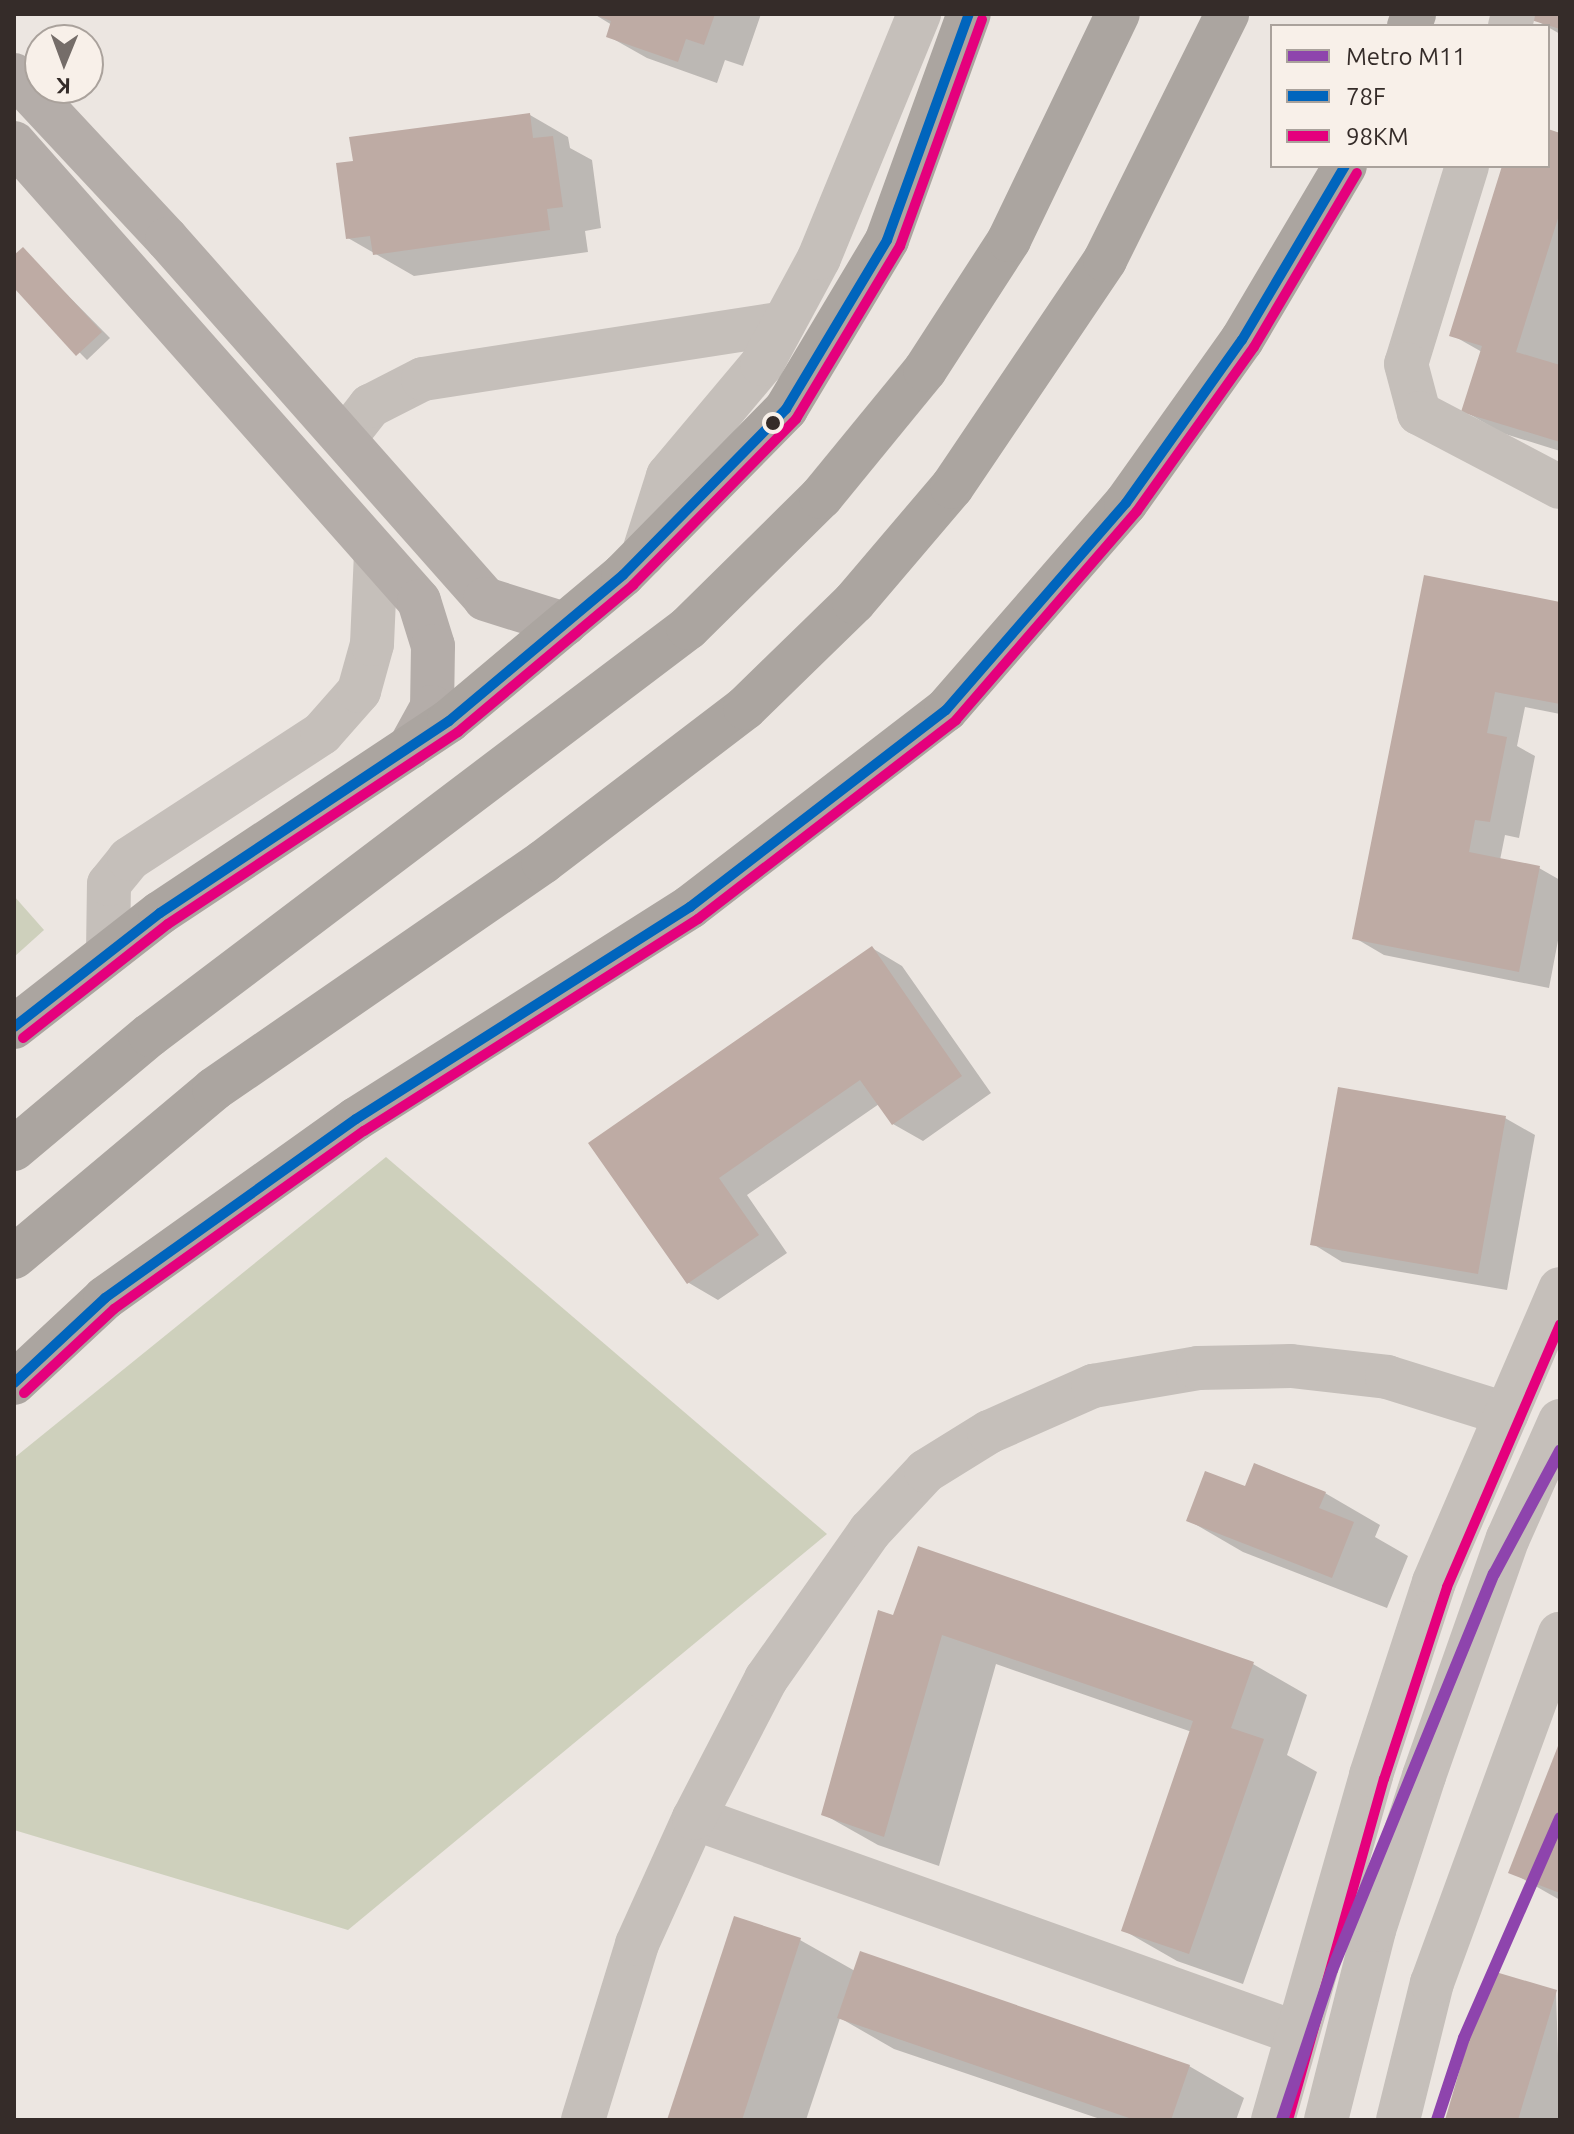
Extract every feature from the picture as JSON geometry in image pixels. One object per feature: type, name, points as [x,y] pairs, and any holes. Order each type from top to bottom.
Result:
[{"type":"highway","points":[[14,1149],[150,1035],[688,628],[821,497],[925,370],[1009,240],[1105,50],[1118,14]]},
{"type":"highway","points":[[14,1257],[214,1089],[543,862],[745,708],[854,602],[952,487],[1105,260],[1227,14]]},
{"type":"highway","points":[[14,1027],[108,953],[449,721],[643,555],[786,409],[887,240],[968,25]]},
{"type":"highway","points":[[14,1383],[105,1298],[356,1119],[690,907],[808,822],[946,710],[1126,503],[1242,340],[1344,168]]},
{"type":"main road","points":[[14,75],[345,438],[485,599],[565,624]]},
{"type":"main road","points":[[14,143],[419,601],[433,646],[432,707],[410,747]]},
{"type":"street","points":[[643,555],[668,476],[762,364],[819,258],[919,14]]},
{"type":"street","points":[[1466,168],[1406,364],[1419,413],[1560,487]]},
{"type":"street","points":[[345,438],[370,406],[423,379],[784,323]]},
{"type":"street","points":[[108,953],[109,884],[129,859],[322,733],[359,691],[372,644],[376,553]]},
{"type":"street","points":[[1273,2120],[1371,1775],[1434,1582],[1560,1289]]},
{"type":"street","points":[[583,2120],[637,1944],[694,1818],[766,1679],[870,1531],[926,1471],[989,1432],[1093,1386],[1198,1368],[1291,1366],[1387,1377],[1506,1414]]},
{"type":"street","points":[[1326,2120],[1374,1930],[1424,1776],[1508,1538],[1560,1421]]},
{"type":"street","points":[[1398,2120],[1432,1983],[1560,1634]]},
{"type":"street","points":[[694,1818],[1296,2033]]},
{"type":"green space","points":[[14,896],[44,930],[14,957]]},
{"type":"green space","points":[[386,1157],[827,1534],[348,1930],[14,1830],[14,1458]]},
{"type":"building","points":[[593,14],[715,14],[704,45],[686,39],[678,62],[606,37],[611,21]]},
{"type":"building","points":[[1533,14],[1560,14],[1560,29],[1550,24],[1531,20]]},
{"type":"building","points":[[530,113],[533,138],[553,136],[563,207],[547,209],[550,230],[373,255],[370,236],[346,239],[336,163],[353,161],[349,137]]},
{"type":"building","points":[[1550,130],[1560,133],[1560,212],[1516,352],[1560,365],[1560,442],[1461,412],[1482,346],[1449,336],[1501,168],[1550,168]]},
{"type":"building","points":[[23,247],[102,332],[76,356],[14,288],[14,255]]},
{"type":"building","points":[[1424,575],[1560,602],[1560,704],[1495,692],[1487,733],[1507,737],[1490,822],[1475,820],[1469,852],[1540,866],[1519,972],[1352,939]]},
{"type":"building","points":[[872,946],[962,1076],[892,1125],[860,1080],[719,1178],[759,1235],[687,1284],[588,1143]]},
{"type":"building","points":[[1338,1087],[1506,1116],[1478,1274],[1310,1245]]},
{"type":"building","points":[[1254,1463],[1326,1492],[1319,1508],[1354,1522],[1332,1578],[1186,1521],[1205,1471],[1245,1486]]},
{"type":"building","points":[[918,1546],[1254,1662],[1231,1728],[1264,1739],[1189,1954],[1121,1931],[1193,1721],[942,1635],[884,1837],[821,1815],[878,1610],[893,1615]]},
{"type":"building","points":[[1560,1741],[1560,1893],[1508,1873]]},
{"type":"building","points":[[734,1916],[801,1938],[742,2120],[667,2120]]},
{"type":"building","points":[[860,1951],[1190,2065],[1171,2120],[1135,2120],[837,2018]]},
{"type":"building","points":[[1489,1970],[1557,1990],[1518,2120],[1445,2120]]},
{"type":"metro line","name":"M11","points":[[1282,2120],[1332,1970],[1494,1574],[1560,1451]]},
{"type":"metro line","name":"M11","points":[[1437,2120],[1464,2038],[1560,1818]]},
{"type":"transit line","name":"78F","points":[[14,1027],[160,913],[449,721],[623,575],[786,409],[887,240],[969,14]]},
{"type":"transit line","name":"98KM","points":[[23,1038],[168,924],[458,732],[633,585],[796,419],[900,246],[982,19]]},
{"type":"transit line","name":"78F","points":[[14,1383],[105,1298],[356,1119],[690,907],[946,710],[1126,503],[1242,340],[1344,168]]},
{"type":"transit line","name":"98KM","points":[[24,1393],[114,1309],[364,1131],[698,919],[956,720],[1137,511],[1254,347],[1357,173]]},
{"type":"transit line","name":"98KM","points":[[1288,2120],[1384,1779],[1447,1587],[1560,1324]]}]
